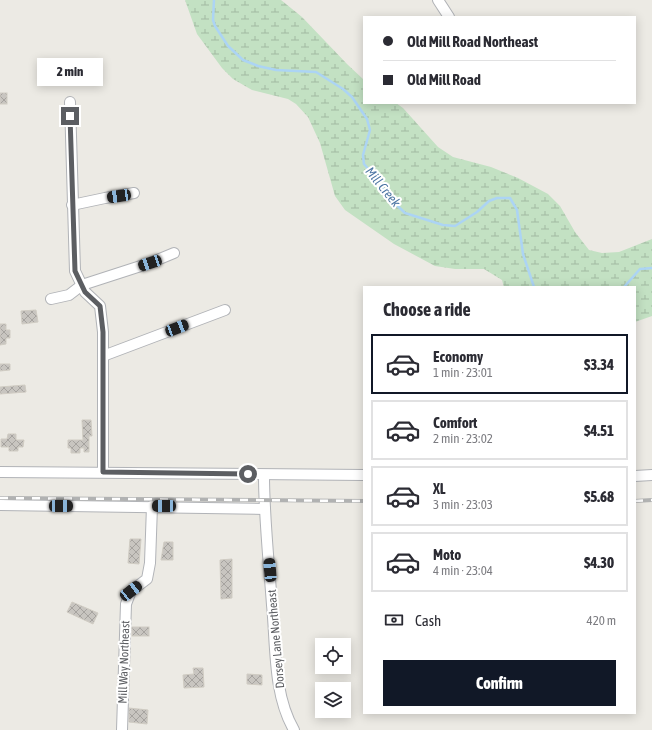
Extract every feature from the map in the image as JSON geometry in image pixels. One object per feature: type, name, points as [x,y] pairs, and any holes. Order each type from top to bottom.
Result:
[{"type":"street","points":[[438,0],[447,16]]},
{"type":"street","points":[[70,102],[75,271],[85,292],[100,306],[103,332],[103,472]]},
{"type":"street","points":[[72,205],[134,193]]},
{"type":"street","points":[[52,299],[69,295],[82,285],[150,263],[174,253]]},
{"type":"street","points":[[104,356],[225,310]]},
{"type":"street","points":[[0,472],[363,475]]},
{"type":"street","name":"Dorsey Lane Northeast","points":[[264,475],[265,509],[280,691],[289,721],[294,730]]},
{"type":"street","points":[[636,476],[652,475]]},
{"type":"street","points":[[0,505],[152,506],[265,509]]},
{"type":"street","name":"Mill Way Northeast","points":[[122,730],[126,604],[131,591],[147,579],[150,563],[152,506]]},
{"type":"green space","points":[[185,0],[281,0],[302,17],[363,79],[363,104],[397,104],[403,108],[438,147],[453,157],[491,167],[518,178],[548,194],[560,206],[575,232],[589,250],[602,253],[619,252],[652,239],[652,316],[636,322],[636,286],[504,286],[502,280],[484,269],[455,269],[435,266],[394,244],[345,210],[335,196],[320,143],[308,117],[296,104],[288,99],[252,90],[233,79],[222,68],[197,34]]},
{"type":"building","points":[[0,93],[7,93],[7,104],[0,104]]},
{"type":"building","points":[[36,310],[38,322],[22,324],[21,311]]},
{"type":"building","points":[[0,324],[6,324],[6,330],[10,330],[10,338],[6,338],[6,344],[0,345]]},
{"type":"building","points":[[0,364],[10,364],[10,370],[0,371]]},
{"type":"building","points":[[25,385],[26,392],[0,394],[0,387]]},
{"type":"building","points":[[82,420],[91,420],[92,436],[89,436],[89,452],[84,452],[84,448],[80,448],[80,453],[71,453],[71,448],[68,448],[68,440],[83,440]]},
{"type":"building","points":[[8,434],[16,434],[16,440],[24,440],[23,447],[18,447],[18,451],[9,451],[9,447],[1,447],[1,439],[7,439]]},
{"type":"building","points":[[130,539],[141,539],[139,564],[128,563]]},
{"type":"building","points":[[164,542],[173,542],[173,560],[161,560]]},
{"type":"building","points":[[232,559],[232,598],[221,599],[220,560]]},
{"type":"building","points":[[72,602],[98,613],[93,624],[67,612]]},
{"type":"building","points":[[132,627],[149,627],[149,636],[132,636]]},
{"type":"building","points":[[193,668],[203,668],[204,687],[184,688],[183,675],[194,674]]},
{"type":"building","points":[[247,674],[262,675],[262,685],[247,684]]},
{"type":"building","points":[[129,708],[148,710],[147,724],[129,722]]},
{"type":"waterway","name":"Mill Creek","points":[[214,0],[213,20],[215,26],[228,46],[243,60],[258,66],[276,70],[316,72],[343,89],[352,97],[367,119],[370,130],[363,155],[364,164],[377,179],[387,196],[405,213],[443,225],[455,226],[477,212],[489,201],[497,198],[510,198],[517,210],[523,254],[534,286]]},
{"type":"waterway","name":"Mill Creek","points":[[625,286],[640,269],[652,268]]},
{"type":"railway","points":[[0,498],[363,501]]},
{"type":"railway","points":[[636,501],[652,500]]},
{"type":"route","points":[[70,116],[73,252],[75,271],[85,292],[100,306],[103,332],[103,472],[248,474]]}]
